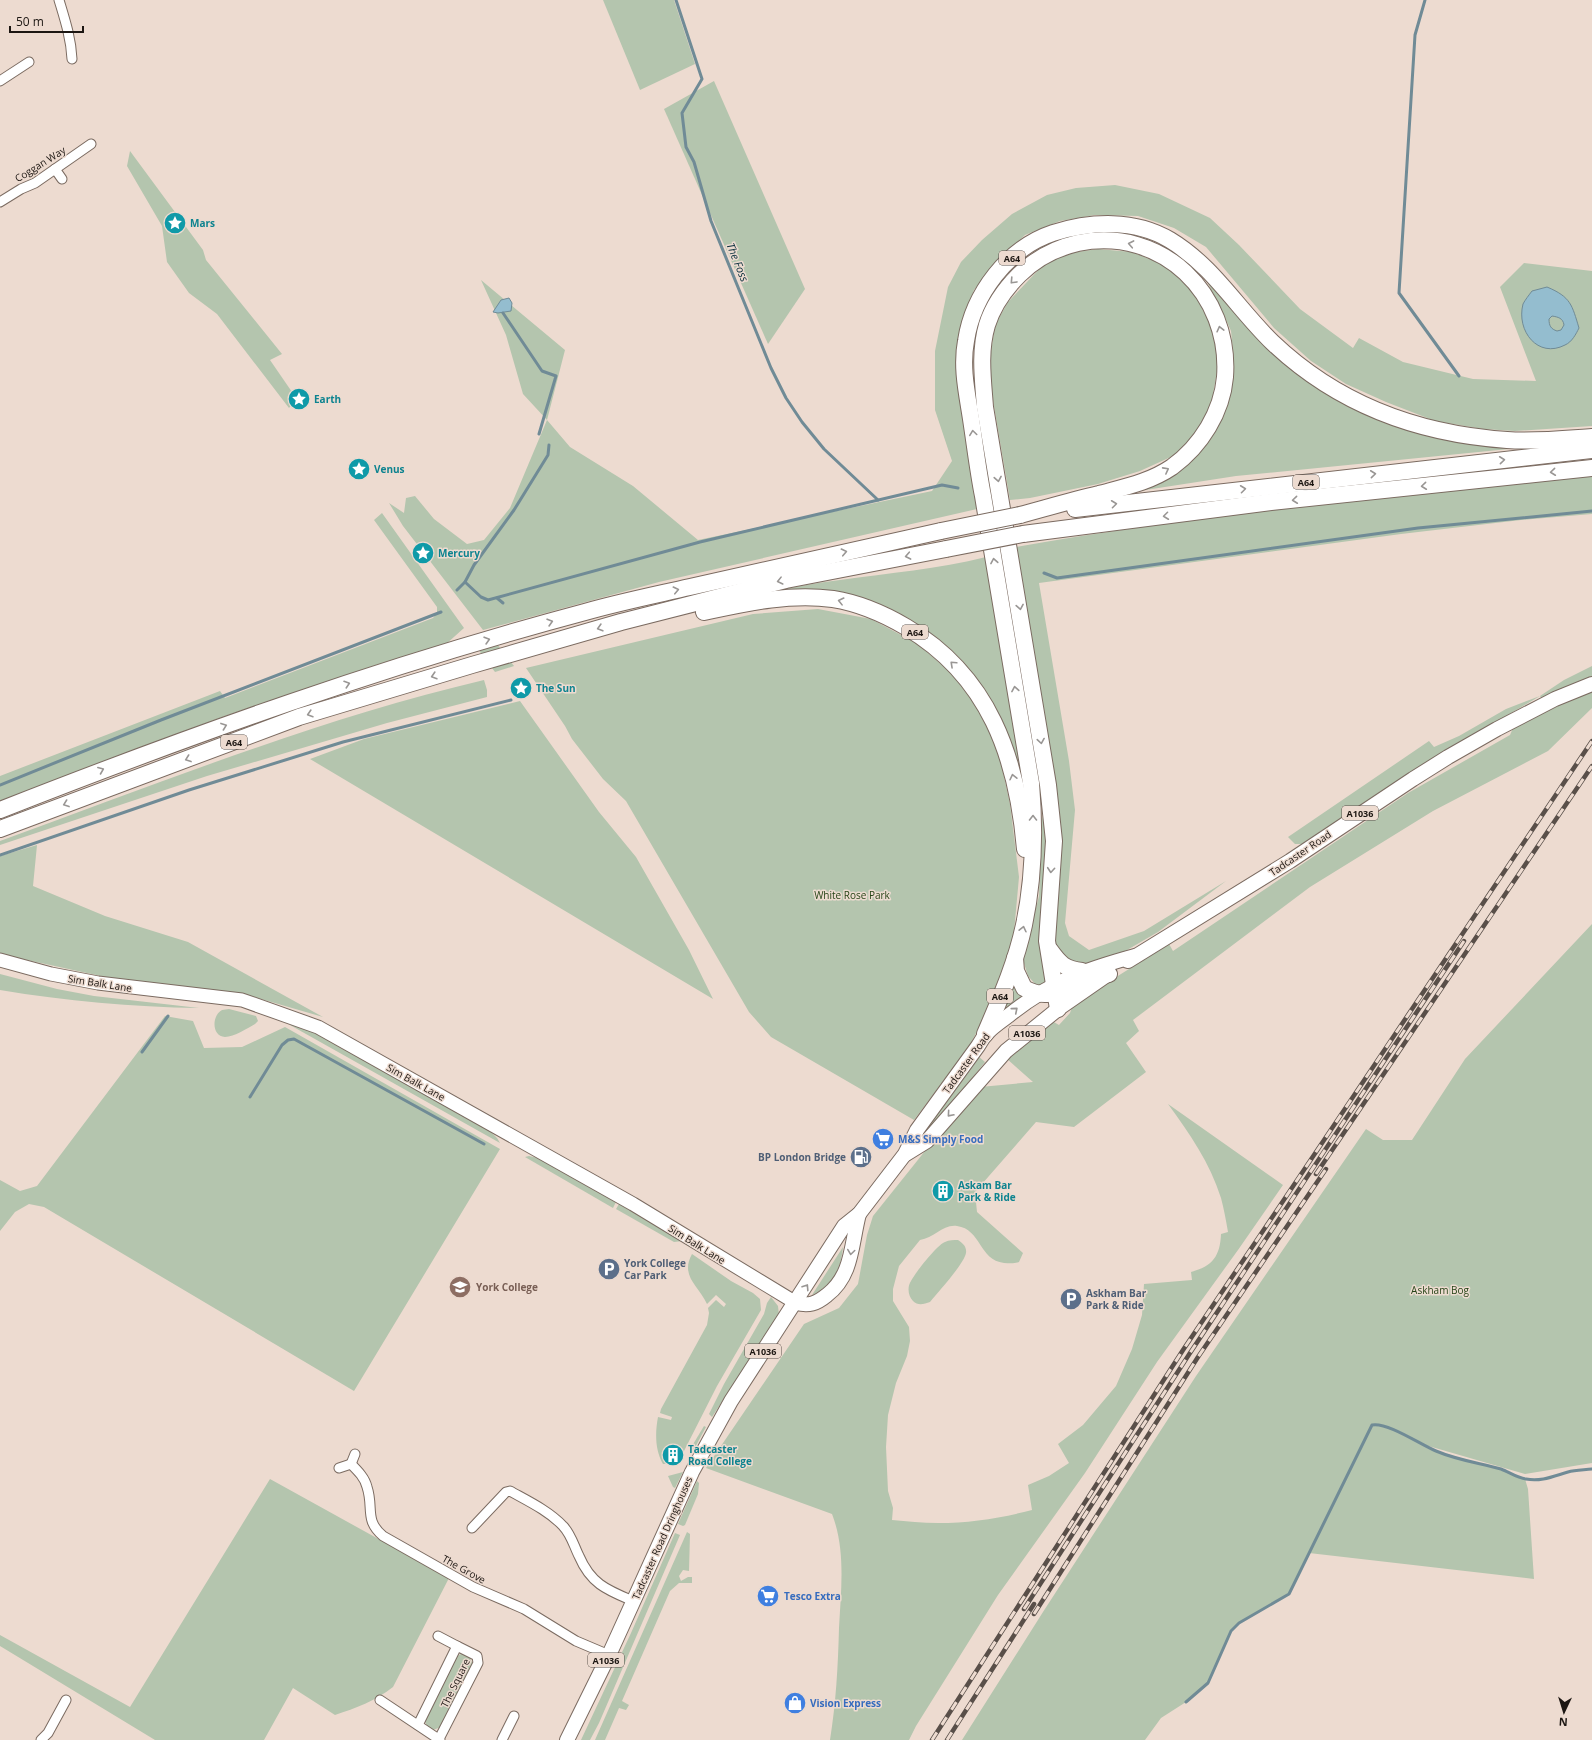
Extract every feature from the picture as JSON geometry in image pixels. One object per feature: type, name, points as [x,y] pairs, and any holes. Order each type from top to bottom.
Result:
[{"type":"highway","name":"A64","points":[[984,1034],[1015,958],[1024,926],[1033,859],[1034,812],[1031,783],[979,475],[964,369],[966,341],[971,319],[977,303],[993,278],[1012,257],[1046,235],[1074,226],[1106,223],[1139,227],[1169,238],[1203,264],[1250,319],[1273,343],[1310,374],[1342,394],[1377,411],[1419,426],[1465,436],[1509,440],[1553,440],[1592,437]]},
{"type":"highway","name":"A64","points":[[0,810],[116,764],[286,704],[462,647],[586,611],[798,562],[941,531],[1020,515],[1144,482],[1172,467],[1193,448],[1209,427],[1219,404],[1224,382],[1224,344],[1218,321],[1209,300],[1195,281],[1178,265],[1158,253],[1136,244],[1113,240],[1090,241],[1067,246],[1045,255],[1026,268],[1009,284],[996,304],[987,325],[982,348],[982,372],[985,407],[1048,785],[1054,841],[1049,895],[1048,947],[1056,995]]},
{"type":"highway","name":"A64","points":[[1020,515],[1592,450]]},
{"type":"highway","name":"A64","points":[[0,829],[299,717],[621,622],[786,580],[1023,534],[1271,502],[1592,468]]},
{"type":"highway","name":"A64","points":[[621,622],[653,622],[754,601],[788,597],[833,599],[856,605],[891,618],[927,639],[963,673],[977,691],[1003,741],[1019,803],[1028,899]]},
{"type":"highway","points":[[1048,947],[1062,965],[1069,969],[1082,971]]},
{"type":"highway","name":"A64","points":[[1015,958],[1016,971],[1024,988],[1038,994]]},
{"type":"highway","points":[[1038,994],[1056,995],[1086,978],[1109,974]]},
{"type":"main road","name":"Tadcaster Road","points":[[1109,974],[1135,956],[1290,861],[1406,783],[1442,761],[1497,729],[1556,699],[1592,684]]},
{"type":"main road","name":"Tadcaster Road","points":[[905,1154],[927,1140],[1056,995],[1082,971],[1135,956]]},
{"type":"main road","name":"Tadcaster Road","points":[[859,1214],[850,1262],[843,1279],[833,1290],[816,1303],[803,1305],[796,1302],[844,1226],[859,1214],[905,1154],[917,1130],[958,1075],[984,1034],[1023,1003],[1038,994]]},
{"type":"main road","name":"Tadcaster Road Dringhouses","points":[[567,1740],[609,1655],[667,1524],[703,1450],[745,1377],[796,1302]]},
{"type":"street","points":[[59,0],[70,39],[72,59]]},
{"type":"street","points":[[0,81],[29,62]]},
{"type":"street","name":"Coggan Way","points":[[0,202],[55,169],[91,144]]},
{"type":"street","points":[[55,169],[62,179]]},
{"type":"street","name":"Sim Balk Lane","points":[[0,960],[51,974],[98,983],[242,1000],[318,1027],[633,1204],[796,1302]]},
{"type":"street","points":[[339,1468],[351,1464],[355,1454]]},
{"type":"street","name":"The Grove","points":[[351,1464],[366,1482],[369,1496],[370,1518],[373,1525],[383,1536],[473,1587],[524,1609],[576,1641],[609,1655]]},
{"type":"street","points":[[472,1528],[506,1492],[510,1491],[556,1519],[564,1528],[586,1571],[600,1586],[633,1601]]},
{"type":"street","name":"The Square","points":[[380,1700],[440,1740],[478,1663],[477,1656],[438,1636]]},
{"type":"street","name":"The Square","points":[[418,1725],[457,1646]]},
{"type":"street","points":[[41,1740],[48,1733],[66,1700]]},
{"type":"street","points":[[502,1740],[514,1716]]},
{"type":"green space","points":[[603,0],[674,0],[695,64],[640,90]]},
{"type":"green space","points":[[714,81],[805,289],[768,344],[664,109]]},
{"type":"green space","points":[[130,151],[203,250],[206,260],[282,354],[270,360],[292,392],[294,402],[289,408],[217,314],[189,293],[167,262],[162,226],[127,166]]},
{"type":"green space","points":[[1115,185],[1159,194],[1210,218],[1239,245],[1300,309],[1353,348],[1359,338],[1403,362],[1473,379],[1536,381],[1500,287],[1524,263],[1592,271],[1592,426],[1515,431],[1483,429],[1435,421],[1386,402],[1346,384],[1311,361],[1274,328],[1206,247],[1174,228],[1138,216],[1095,215],[1060,221],[1025,235],[995,263],[974,290],[962,324],[977,509],[659,582],[483,630],[403,526],[389,503],[404,513],[406,498],[415,496],[434,519],[467,544],[484,540],[510,508],[547,420],[570,447],[633,486],[698,540],[932,491],[952,461],[935,410],[935,351],[948,287],[961,262],[982,240],[1012,214],[1047,195],[1076,188]]},
{"type":"green space","points":[[1098,249],[1132,252],[1164,265],[1192,288],[1211,316],[1219,360],[1211,406],[1196,434],[1173,456],[1140,471],[1098,484],[1030,498],[1010,500],[990,383],[990,359],[995,325],[1008,302],[1045,263],[1070,253]]},
{"type":"green space","points":[[1205,278],[1347,403],[1519,448],[1236,476],[1139,491],[1181,468],[1231,389],[1234,360],[1231,331]]},
{"type":"green space","points":[[481,280],[565,350],[547,420],[523,394],[506,335]]},
{"type":"green space","points":[[1592,476],[1592,514],[1521,520],[1401,534],[1039,583],[1069,761],[1075,810],[1065,923],[1069,936],[1089,950],[1144,931],[1226,881],[1158,932],[1115,957],[1079,966],[1060,955],[1056,944],[1055,922],[1060,817],[1016,547],[1087,535],[1231,515]]},
{"type":"green space","points":[[382,513],[464,628],[445,645],[379,664],[225,716],[0,801],[0,776],[220,691],[225,698],[433,618],[437,613],[437,607],[374,520]]},
{"type":"green space","points":[[986,557],[1022,764],[1016,766],[973,677],[899,617],[764,593],[792,587],[932,568]]},
{"type":"green space","name":"White Rose Park","points":[[818,609],[871,619],[918,644],[951,673],[976,700],[998,749],[1010,804],[1019,877],[1013,943],[995,996],[969,1047],[914,1120],[771,1037],[749,1012],[626,801],[603,779],[572,739],[526,668],[753,614]]},
{"type":"green space","points":[[490,635],[514,666],[495,672],[472,641]]},
{"type":"green space","points":[[1592,666],[1592,677],[1542,699],[1540,696],[1564,680]]},
{"type":"green space","points":[[484,680],[487,690],[487,697],[387,723],[207,776],[0,845],[0,841],[240,753],[361,713]]},
{"type":"green space","points":[[1592,691],[1592,708],[1548,751],[1433,811],[1310,887],[1133,1020],[1139,1031],[1126,1043],[1146,1072],[1074,1127],[1036,1122],[975,1192],[977,1212],[1023,1253],[1019,1262],[1004,1263],[996,1261],[984,1251],[976,1238],[965,1228],[952,1226],[943,1229],[930,1237],[920,1240],[899,1266],[893,1289],[893,1301],[909,1327],[910,1341],[907,1356],[896,1383],[888,1415],[886,1447],[888,1491],[893,1508],[892,1520],[926,1523],[950,1523],[985,1520],[1009,1515],[1032,1510],[1028,1485],[1049,1476],[1069,1463],[1058,1444],[1083,1425],[1116,1386],[1132,1349],[1142,1315],[1144,1284],[1192,1280],[1191,1272],[1205,1267],[1214,1259],[1219,1248],[1221,1234],[1228,1232],[1221,1198],[1211,1173],[1192,1138],[1168,1104],[1283,1185],[1157,1362],[1085,1473],[998,1595],[916,1726],[909,1740],[830,1740],[836,1684],[842,1570],[839,1542],[832,1514],[706,1468],[804,1324],[839,1308],[858,1284],[867,1235],[873,1216],[937,1136],[980,1087],[1033,1082],[1006,1058],[1052,1021],[1059,1025],[1070,1013],[1073,1004],[1169,944],[1173,951],[1408,793],[1510,735],[1513,728],[1556,705]]},
{"type":"green space","points":[[1540,696],[1433,759],[1302,844],[1295,844],[1288,837],[1429,741],[1434,747],[1459,736],[1506,709]]},
{"type":"green space","points":[[520,701],[599,812],[636,857],[689,950],[713,999],[310,759],[364,739]]},
{"type":"green space","points":[[1042,816],[1045,827],[1047,981],[1042,985],[1036,985],[1028,976],[1023,960],[1039,896]]},
{"type":"green space","points":[[37,845],[33,886],[105,916],[188,942],[323,1017],[251,996],[110,978],[0,953],[0,856]]},
{"type":"green space","name":"Askham Bog","points":[[1592,924],[1592,1463],[1525,1474],[1425,1445],[1435,1451],[1501,1469],[1525,1479],[1528,1489],[1534,1579],[1309,1553],[1289,1594],[1239,1623],[1231,1631],[1208,1683],[1186,1702],[1161,1718],[1145,1740],[962,1740],[1196,1376],[1366,1129],[1383,1140],[1412,1140],[1465,1059]]},
{"type":"green space","points":[[0,974],[57,989],[94,996],[199,1008],[99,1003],[0,990]]},
{"type":"green space","points":[[1015,981],[1028,996],[1001,1016]]},
{"type":"green space","points":[[229,1009],[256,1016],[258,1021],[237,1034],[229,1037],[220,1036],[214,1025],[216,1016],[222,1010]]},
{"type":"green space","points":[[165,1016],[193,1021],[204,1048],[242,1047],[285,1027],[500,1149],[354,1391],[44,1207],[29,1204],[15,1212],[0,1231],[0,1180],[20,1191],[37,1186]]},
{"type":"green space","points":[[294,1024],[321,1036],[490,1131],[500,1143],[290,1025]]},
{"type":"green space","points":[[978,1056],[985,1062],[951,1105],[922,1137],[916,1141],[962,1081]]},
{"type":"green space","points":[[529,1156],[538,1158],[616,1202],[613,1208],[525,1157]]},
{"type":"green space","points":[[619,1204],[683,1241],[674,1242],[616,1209]]},
{"type":"green space","points":[[958,1240],[966,1248],[966,1253],[961,1264],[930,1302],[921,1304],[915,1303],[910,1297],[909,1291],[909,1286],[913,1277],[937,1248],[945,1242]]},
{"type":"green space","points":[[843,1247],[840,1263],[835,1276],[825,1287],[812,1295]]},
{"type":"green space","points":[[692,1254],[731,1281],[753,1293],[760,1299],[761,1310],[717,1386],[684,1451],[680,1454],[669,1448],[666,1455],[677,1462],[676,1464],[663,1464],[658,1453],[656,1441],[658,1417],[671,1420],[672,1417],[660,1413],[661,1409],[707,1325],[709,1313],[708,1308],[716,1300],[724,1307],[726,1304],[716,1295],[707,1304],[689,1274],[688,1268]]},
{"type":"green space","points":[[771,1297],[778,1306],[779,1315],[712,1417],[709,1414],[724,1384],[764,1314],[767,1303]]},
{"type":"green space","points":[[704,1426],[706,1427],[692,1453],[689,1451]]},
{"type":"green space","points":[[683,1472],[675,1488],[673,1487],[668,1476]]},
{"type":"green space","points":[[270,1479],[449,1578],[393,1687],[379,1696],[358,1707],[335,1715],[293,1688],[264,1740],[155,1740],[0,1646],[0,1635],[130,1707]]},
{"type":"green space","points":[[697,1481],[699,1483],[698,1494],[685,1525],[683,1526],[678,1524]]},
{"type":"green space","points":[[687,1532],[690,1534],[689,1571],[683,1570],[679,1576],[681,1581],[688,1577],[692,1577],[692,1583],[679,1583],[670,1591],[622,1701],[629,1705],[626,1710],[619,1708],[605,1740],[595,1740]]},
{"type":"green space","points":[[675,1533],[680,1535],[599,1723],[590,1740],[581,1740],[631,1633]]},
{"type":"green space","points":[[463,1653],[469,1656],[473,1665],[441,1727],[433,1730],[427,1726],[424,1719],[455,1657]]},
{"type":"water","points":[[1547,287],[1566,298],[1572,308],[1579,328],[1574,338],[1570,342],[1555,348],[1546,348],[1531,340],[1526,333],[1522,314],[1523,304],[1532,291]],"holes":[[[1552,316],[1560,318],[1563,321],[1564,325],[1561,330],[1557,331],[1550,325],[1549,319]]]},
{"type":"water","points":[[509,298],[512,303],[511,311],[498,313],[493,312],[501,300]]},
{"type":"waterway","name":"The Foss","points":[[676,0],[702,79],[682,113],[686,147],[694,162],[711,221],[771,368],[786,398],[802,422],[824,449],[878,500]]},
{"type":"waterway","points":[[1425,0],[1415,35],[1399,293],[1459,376]]},
{"type":"waterway","points":[[503,313],[542,371],[556,376],[539,434]]},
{"type":"waterway","points":[[457,590],[465,582],[474,565],[514,510],[548,455],[549,445]]},
{"type":"waterway","points":[[465,582],[481,597],[488,600],[700,542],[942,485],[958,488]]},
{"type":"waterway","points":[[1044,573],[1057,578],[1418,528],[1592,511]]},
{"type":"waterway","points":[[497,598],[503,603]]},
{"type":"waterway","points":[[0,785],[161,720],[441,612]]},
{"type":"waterway","points":[[0,855],[189,790],[343,742],[511,700]]},
{"type":"waterway","points":[[142,1052],[168,1016]]},
{"type":"waterway","points":[[250,1097],[282,1045],[288,1040],[294,1039],[484,1144]]},
{"type":"waterway","points":[[1186,1702],[1208,1683],[1231,1631],[1239,1623],[1289,1594],[1372,1425],[1379,1425],[1395,1430],[1444,1454],[1501,1469],[1516,1476],[1532,1480],[1553,1477],[1571,1471],[1592,1469]]},
{"type":"railway","points":[[932,1740],[1183,1350],[1592,741]]},
{"type":"railway","points":[[1316,1174],[1592,766]]},
{"type":"railway","points":[[1024,1609],[1190,1353],[1464,941]]},
{"type":"railway","points":[[1034,1614],[1198,1357],[1326,1169]]},
{"type":"railway","points":[[947,1740],[1034,1604]]},
{"type":"place","name":"Mars","points":[[175,223]]},
{"type":"place","name":"Earth","points":[[299,399]]},
{"type":"place","name":"Venus","points":[[359,469]]},
{"type":"place","name":"Mercury","points":[[423,553]]},
{"type":"place","name":"The Sun","points":[[521,688]]},
{"type":"place","name":"M&S Simply Food","points":[[883,1139]]},
{"type":"place","name":"BP London Bridge","points":[[861,1157]]},
{"type":"place","name":"Askam Bar Park & Ride","points":[[943,1191]]},
{"type":"place","name":"York College Car Park","points":[[609,1269]]},
{"type":"place","name":"York College","points":[[460,1287]]},
{"type":"place","name":"Askham Bar Park & Ride","points":[[1071,1299]]},
{"type":"place","name":"Tadcaster Road College","points":[[673,1455]]},
{"type":"place","name":"Tesco Extra","points":[[768,1596]]},
{"type":"place","name":"Vision Express","points":[[795,1703]]}]
